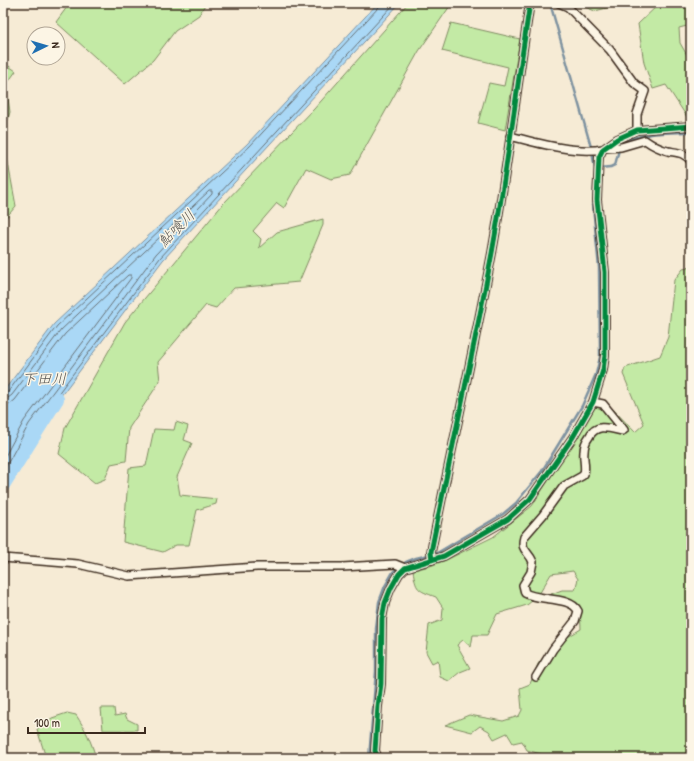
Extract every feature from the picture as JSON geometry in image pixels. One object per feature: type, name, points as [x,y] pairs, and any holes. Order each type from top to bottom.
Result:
[{"type":"street","points":[[432,556],[455,433],[492,252],[530,3]]},
{"type":"street","points":[[559,3],[568,7],[610,50],[634,83],[645,91],[637,114],[637,130]]},
{"type":"street","points":[[598,150],[617,138],[637,130],[691,126]]},
{"type":"street","points":[[510,136],[537,143],[598,150],[618,147],[644,140],[660,148],[681,153],[687,156],[691,161]]},
{"type":"street","points":[[3,558],[78,564],[130,576],[257,567],[342,567],[395,564],[403,566],[432,556],[444,556],[508,519],[530,499],[573,437],[593,402],[603,370],[606,340],[605,272],[596,200],[600,157],[598,150]]},
{"type":"street","points":[[536,678],[553,649],[575,621],[578,611],[576,608],[567,603],[555,599],[532,596],[525,592],[523,585],[531,572],[533,562],[523,549],[523,540],[564,486],[584,474],[584,450],[586,442],[592,431],[595,428],[601,427],[622,431],[624,430],[603,404],[593,402]]},
{"type":"street","points":[[378,758],[375,751],[381,684],[382,618],[385,603],[391,588],[403,566]]},
{"type":"green space","points":[[70,3],[206,3],[199,15],[175,31],[153,60],[125,84],[66,31],[66,26],[60,26],[56,22]]},
{"type":"green space","points":[[408,3],[452,3],[419,51],[350,175],[331,179],[306,168],[284,208],[277,203],[253,231],[261,239],[259,248],[277,232],[323,219],[323,225],[299,282],[234,288],[216,308],[206,305],[158,362],[160,381],[129,428],[126,461],[111,464],[105,479],[95,483],[59,454],[65,428],[125,322],[223,204],[314,109]]},
{"type":"green space","points":[[583,3],[626,3],[595,11],[585,7]]},
{"type":"green space","points":[[660,3],[691,3],[691,25],[679,28],[680,43],[691,62],[691,120],[689,120],[666,85],[653,89],[644,63],[638,24]]},
{"type":"green space","points":[[451,23],[520,39],[505,130],[478,123],[489,83],[504,86],[508,67],[442,51]]},
{"type":"green space","points":[[3,62],[16,71],[6,85],[10,112],[3,136]]},
{"type":"green space","points":[[3,136],[16,206],[3,221]]},
{"type":"green space","points":[[691,267],[691,758],[554,758],[527,750],[522,741],[513,743],[507,733],[494,739],[489,731],[480,726],[472,732],[445,725],[469,715],[503,721],[519,716],[522,710],[520,688],[530,684],[538,664],[551,647],[581,629],[580,606],[565,605],[551,594],[562,590],[575,590],[578,579],[573,571],[551,574],[538,596],[527,605],[497,614],[487,635],[473,635],[471,647],[463,640],[457,645],[470,668],[460,672],[449,681],[440,677],[438,660],[432,663],[426,652],[429,625],[442,620],[443,608],[436,597],[421,591],[418,588],[415,582],[413,570],[446,560],[493,537],[532,506],[595,405],[610,406],[635,432],[644,424],[623,374],[625,368],[660,356],[668,337],[674,280],[683,269]]},
{"type":"green space","points":[[176,422],[188,426],[184,440],[192,443],[177,477],[180,495],[217,499],[216,504],[197,510],[189,545],[176,545],[163,552],[123,542],[129,468],[146,466],[154,429],[174,430]]},
{"type":"green space","points":[[101,708],[114,708],[115,716],[125,714],[127,719],[137,724],[137,730],[103,730]]},
{"type":"green space","points":[[67,713],[76,715],[80,720],[96,758],[46,758],[37,729],[52,718]]},
{"type":"water","name":"下田川","points":[[378,3],[400,3],[163,260],[36,429],[3,492],[3,392],[54,324],[247,144]]},
{"type":"waterway","points":[[369,758],[376,671],[376,629],[379,602],[385,586],[393,572],[406,562],[437,553],[503,514],[516,503],[542,471],[582,406],[596,374],[600,357],[599,268],[593,206],[595,168],[591,147],[550,3]]},
{"type":"waterway","points":[[599,168],[611,167],[615,165],[621,142],[655,134],[691,132]]},
{"type":"waterway","name":"鮎喰川","points":[[3,485],[57,399]]},
{"type":"cycle path","points":[[432,560],[431,552],[492,253],[530,3]]},
{"type":"cycle path","points":[[378,758],[375,751],[381,684],[382,619],[385,603],[399,574],[405,568],[444,556],[508,519],[530,499],[573,437],[593,402],[603,370],[605,355],[605,272],[597,200],[599,157],[603,149],[617,139],[637,130],[691,126]]}]
